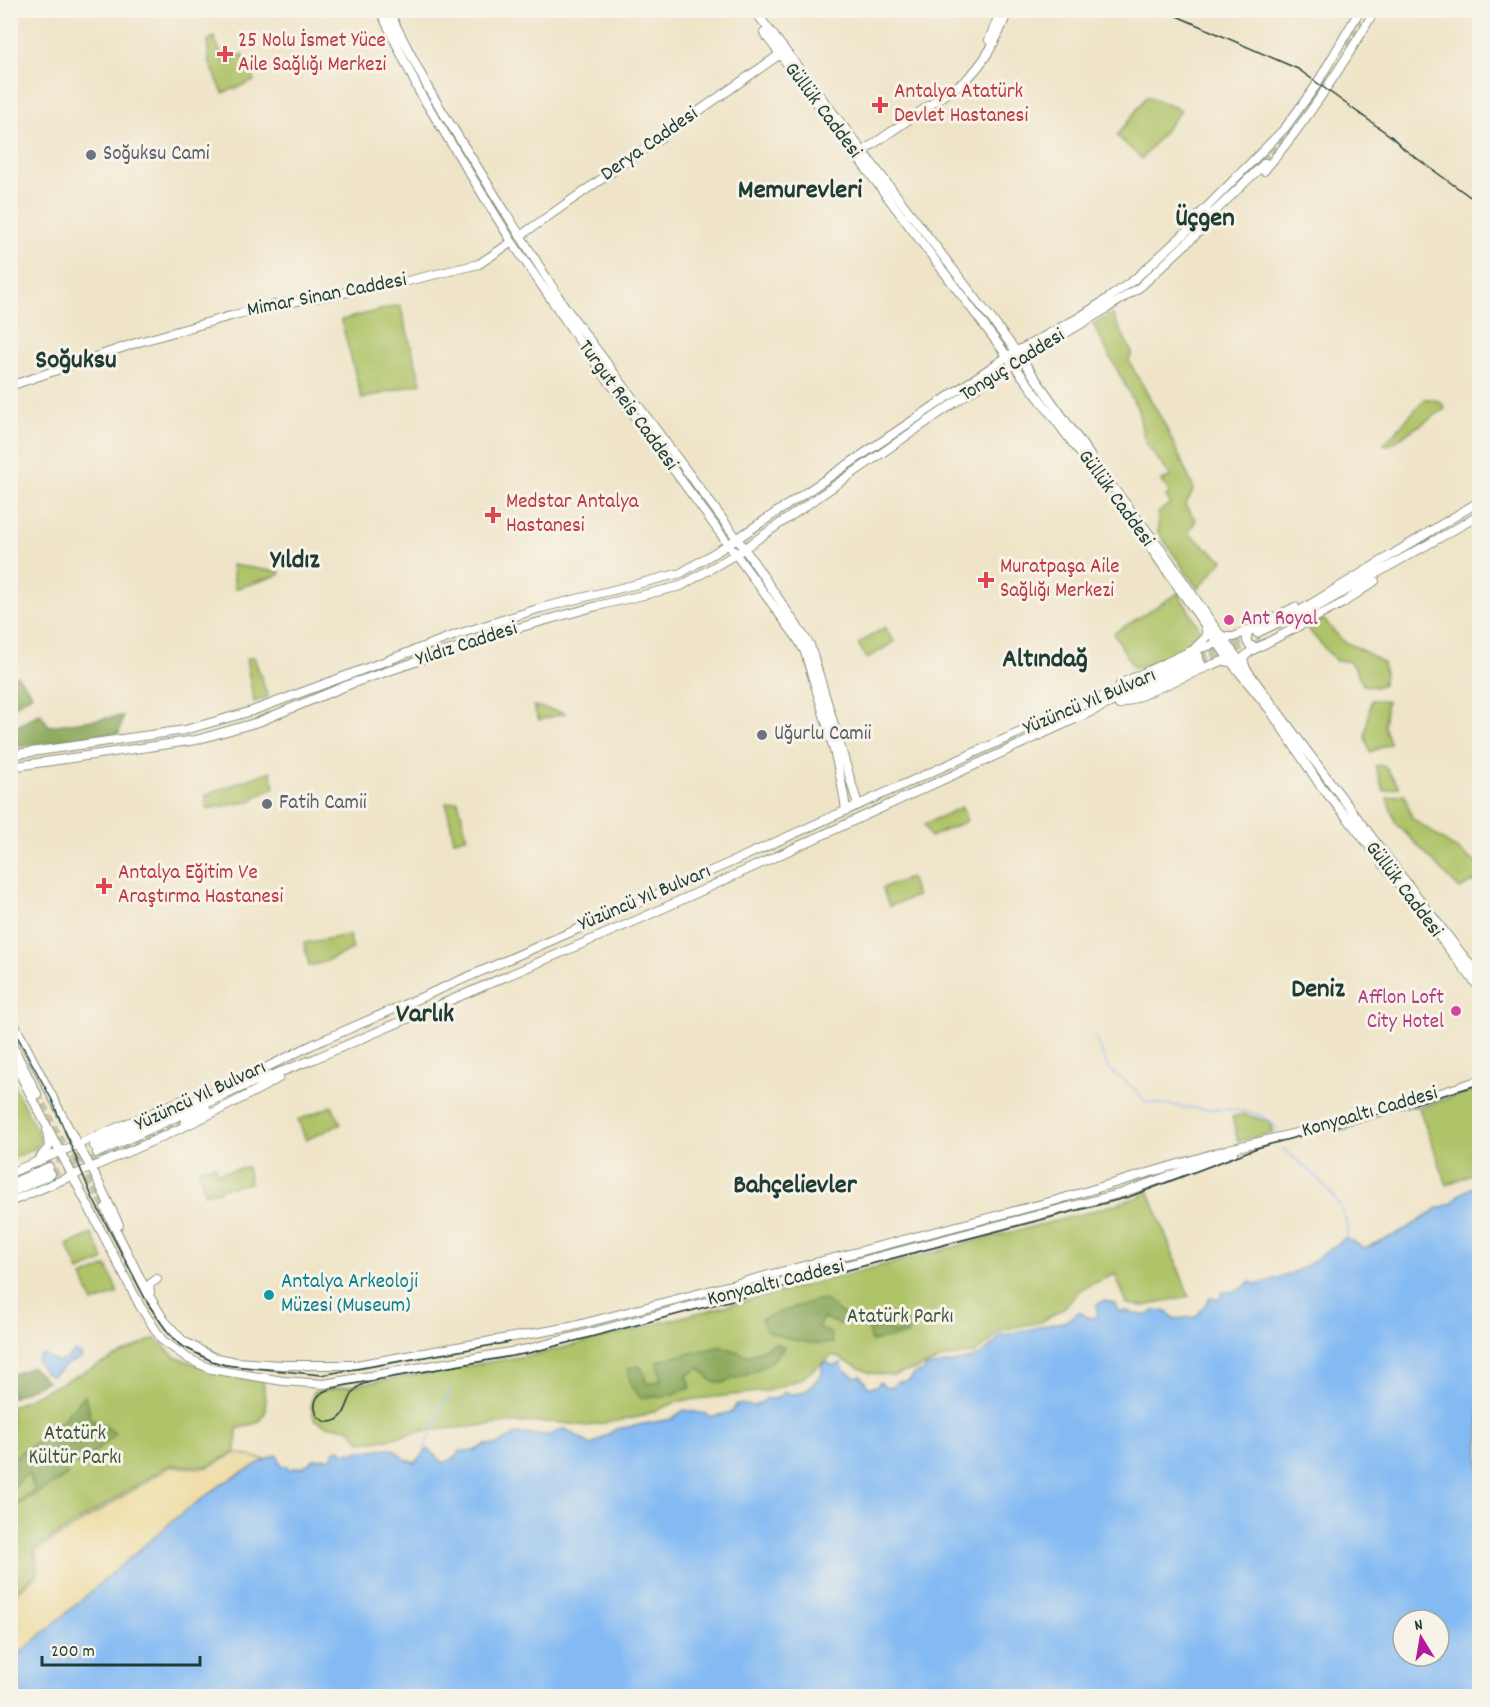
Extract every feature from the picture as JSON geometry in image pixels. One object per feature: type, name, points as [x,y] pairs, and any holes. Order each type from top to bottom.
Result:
[{"type":"main road","name":"Turgut Reis Caddesi","points":[[380,10],[420,93],[512,242],[583,346],[797,638],[805,652],[843,786],[846,810]]},
{"type":"main road","name":"Turgut Reis Caddesi","points":[[388,10],[429,90],[520,236],[590,342],[737,538],[810,645],[858,805]]},
{"type":"main road","name":"Güllük Caddesi","points":[[748,10],[779,55],[1016,351]]},
{"type":"main road","name":"Güllük Caddesi","points":[[754,10],[1136,526],[1205,625],[1247,670],[1479,977]]},
{"type":"main road","points":[[858,151],[974,66],[989,41],[1001,10]]},
{"type":"main road","points":[[858,151],[975,72],[986,58],[1008,10]]},
{"type":"main road","points":[[1264,160],[1367,10]]},
{"type":"main road","points":[[1264,160],[1286,146],[1324,93],[1375,10]]},
{"type":"main road","points":[[1331,70],[1347,45]]},
{"type":"main road","name":"Derya Caddesi","points":[[520,236],[779,55]]},
{"type":"main road","name":"Tonguç Caddesi","points":[[744,548],[1014,360],[1016,351],[1078,318],[1135,279],[1208,218],[1264,160]]},
{"type":"main road","name":"Tonguç Caddesi","points":[[737,538],[1014,360],[1140,286],[1199,226]]},
{"type":"main road","name":"Mimar Sinan Caddesi","points":[[10,386],[139,342],[269,306],[479,264],[512,242]]},
{"type":"main road","name":"Güllük Caddesi","points":[[1014,360],[1162,550],[1226,650],[1270,710],[1320,785],[1479,989]]},
{"type":"main road","points":[[1247,670],[1243,658],[1256,640],[1479,501]]},
{"type":"main road","points":[[1200,661],[1256,640],[1412,555],[1479,515]]},
{"type":"main road","name":"Yıldız Caddesi","points":[[10,755],[185,730],[252,711],[458,634],[595,594],[676,575],[737,538]]},
{"type":"main road","name":"Yıldız Caddesi","points":[[10,767],[187,741],[258,722],[363,680],[507,631],[681,586],[744,548]]},
{"type":"main road","points":[[1200,661],[1207,636],[1205,625]]},
{"type":"main road","points":[[1200,661],[1220,662],[1230,638],[1239,635],[1256,640]]},
{"type":"main road","points":[[1200,661],[1218,658],[1239,635]]},
{"type":"main road","name":"Yüzüncü Yıl Bulvarı","points":[[1200,661],[652,914],[305,1063],[95,1149],[299,1051],[858,805],[1076,705],[1200,661]]},
{"type":"main road","points":[[10,1016],[91,1167],[130,1247],[136,1271],[145,1278],[157,1279],[148,1287],[159,1313]]},
{"type":"main road","points":[[10,1041],[37,1094]]},
{"type":"main road","points":[[10,1173],[299,1051]]},
{"type":"main road","points":[[10,1055],[42,1116],[49,1142],[45,1154],[36,1162]]},
{"type":"main road","points":[[185,1120],[305,1063]]},
{"type":"main road","points":[[10,1202],[165,1136],[232,1104],[305,1063]]},
{"type":"main road","name":"Konyaaltı Caddesi","points":[[159,1313],[183,1341],[213,1357],[236,1362],[281,1365],[340,1366],[369,1363],[570,1327],[1046,1203],[1192,1160],[1414,1102],[1479,1080]]},
{"type":"main road","name":"Konyaaltı Caddesi","points":[[42,1116],[140,1306],[162,1340],[189,1359],[216,1370],[279,1380],[324,1384],[528,1349],[1122,1192],[1260,1143]]},
{"type":"main road","points":[[69,1128],[80,1138],[95,1137]]},
{"type":"main road","points":[[10,1184],[50,1170],[10,1192]]},
{"type":"main road","points":[[105,1208],[159,1313]]},
{"type":"main road","points":[[821,1261],[824,1272]]},
{"type":"main road","points":[[279,1380],[281,1365]]},
{"type":"green space","points":[[214,37],[221,53],[229,62],[243,54],[254,81],[223,93],[209,61],[207,41]]},
{"type":"green space","points":[[1147,96],[1181,110],[1142,159],[1117,136]]},
{"type":"green space","points":[[400,305],[421,383],[362,399],[341,320]]},
{"type":"green space","points":[[1112,314],[1132,352],[1129,361],[1166,427],[1194,489],[1185,506],[1196,520],[1188,533],[1223,560],[1198,589],[1158,532],[1158,513],[1170,503],[1166,496],[1170,493],[1162,481],[1171,476],[1145,443],[1138,410],[1093,324]]},
{"type":"green space","points":[[1425,399],[1437,401],[1445,409],[1389,445],[1384,444]]},
{"type":"green space","points":[[232,565],[280,572],[279,575],[235,589]]},
{"type":"green space","points":[[1178,593],[1200,629],[1197,639],[1191,645],[1175,653],[1133,667],[1114,633]]},
{"type":"green space","points":[[1323,619],[1343,641],[1383,663],[1385,674],[1383,684],[1376,687],[1363,685],[1355,668],[1348,661],[1336,661],[1306,627]]},
{"type":"green space","points":[[885,627],[894,642],[867,659],[858,644]]},
{"type":"green space","points":[[254,657],[268,697],[254,702],[246,659]]},
{"type":"green space","points":[[17,675],[32,694],[11,709],[11,680]]},
{"type":"green space","points":[[1371,700],[1387,701],[1384,726],[1390,744],[1370,752],[1365,737]]},
{"type":"green space","points":[[533,706],[566,713],[539,720]]},
{"type":"green space","points":[[40,713],[49,726],[123,716],[119,733],[11,748],[11,730]]},
{"type":"green space","points":[[1384,765],[1399,787],[1384,791],[1375,766]]},
{"type":"green space","points":[[271,771],[274,788],[252,801],[207,809],[205,795]]},
{"type":"green space","points":[[1404,794],[1412,818],[1479,865],[1479,890],[1474,881],[1460,889],[1395,822],[1387,798]]},
{"type":"green space","points":[[458,801],[467,837],[454,840],[446,803]]},
{"type":"green space","points":[[962,807],[967,821],[930,837],[924,824]]},
{"type":"green space","points":[[910,878],[917,896],[889,906],[882,888]]},
{"type":"green space","points":[[349,935],[353,949],[309,966],[304,943]]},
{"type":"green space","points":[[11,1080],[41,1139],[36,1148],[11,1159]]},
{"type":"green space","points":[[1479,1088],[1479,1170],[1447,1185],[1419,1108]]},
{"type":"green space","points":[[332,1106],[341,1124],[306,1140],[298,1120]]},
{"type":"green space","points":[[1243,1114],[1270,1122],[1273,1133],[1238,1141],[1232,1117]]},
{"type":"green space","points":[[215,1165],[217,1173],[247,1167],[250,1183],[204,1194],[199,1168]]},
{"type":"green space","name":"Atatürk Parkı","points":[[1149,1192],[1189,1296],[1144,1306],[1127,1304],[1115,1274],[1081,1289],[1063,1309],[1041,1322],[1005,1329],[975,1353],[944,1358],[917,1369],[893,1375],[870,1373],[833,1355],[801,1379],[767,1391],[680,1401],[639,1417],[588,1426],[553,1422],[510,1423],[424,1431],[383,1440],[361,1442],[349,1428],[325,1425],[315,1420],[312,1413],[311,1403],[314,1392],[543,1353],[1086,1213]]},
{"type":"green space","points":[[92,1234],[104,1260],[79,1271],[67,1245]]},
{"type":"green space","points":[[107,1266],[118,1293],[93,1303],[82,1277]]},
{"type":"green space","points":[[823,1299],[849,1319],[840,1325],[824,1318],[817,1326],[830,1333],[833,1343],[807,1343],[783,1337],[767,1331],[761,1319],[808,1303]]},
{"type":"green space","points":[[900,1319],[905,1319],[907,1335],[871,1341],[868,1330],[884,1327],[894,1333],[901,1330]]},
{"type":"green space","name":"Atatürk Kültür Parkı","points":[[155,1338],[175,1357],[214,1371],[263,1380],[266,1411],[259,1422],[237,1429],[236,1452],[207,1466],[169,1465],[34,1549],[36,1574],[11,1595],[11,1407]]},
{"type":"green space","points":[[776,1343],[784,1348],[771,1362],[749,1374],[722,1383],[712,1381],[700,1368],[687,1375],[691,1388],[664,1397],[641,1397],[631,1387],[628,1369],[637,1366],[642,1368],[647,1384],[661,1380],[657,1361],[722,1346],[749,1356]]},
{"type":"green space","points":[[32,1367],[47,1381],[11,1398],[11,1375]]},
{"type":"green space","points":[[85,1395],[91,1418],[116,1433],[79,1466],[71,1456],[62,1464],[68,1475],[11,1509],[11,1506],[35,1490],[28,1473],[11,1489],[11,1459],[51,1432]]},
{"type":"sand","points":[[236,1453],[267,1460],[225,1482],[177,1517],[11,1661],[11,1597],[39,1574],[36,1551],[170,1467],[207,1468]]},
{"type":"water","points":[[1479,1184],[1479,1696],[11,1696],[11,1661],[177,1517],[225,1482],[271,1457],[277,1455],[282,1466],[287,1466],[288,1469],[304,1467],[314,1459],[332,1458],[334,1451],[340,1449],[345,1453],[389,1448],[415,1463],[428,1449],[444,1463],[456,1457],[460,1451],[474,1451],[485,1445],[497,1445],[516,1434],[550,1435],[564,1428],[591,1445],[616,1429],[672,1419],[684,1410],[706,1414],[710,1417],[732,1412],[737,1404],[755,1406],[766,1399],[775,1399],[785,1392],[796,1394],[811,1387],[822,1373],[822,1365],[826,1362],[834,1366],[842,1363],[843,1370],[855,1377],[861,1376],[868,1387],[877,1386],[880,1382],[886,1387],[893,1386],[897,1382],[908,1381],[915,1374],[924,1371],[925,1367],[976,1357],[985,1352],[999,1336],[1066,1321],[1079,1312],[1089,1318],[1097,1317],[1097,1304],[1104,1301],[1115,1303],[1118,1312],[1126,1311],[1147,1316],[1155,1310],[1167,1312],[1175,1319],[1196,1317],[1211,1297],[1219,1299],[1223,1292],[1238,1290],[1249,1281],[1257,1285],[1290,1274],[1306,1266],[1346,1238],[1364,1248],[1406,1229],[1437,1209],[1452,1204],[1458,1195]]},
{"type":"water","points":[[75,1352],[81,1354],[81,1359],[69,1363],[52,1376],[45,1373],[37,1361],[38,1357],[43,1354],[59,1362]]},
{"type":"waterway","points":[[1095,1036],[1108,1068],[1146,1102],[1253,1113],[1262,1116],[1277,1129]]},
{"type":"waterway","points":[[1283,1149],[1315,1176],[1336,1200],[1347,1225],[1346,1238]]},
{"type":"waterway","points":[[424,1453],[437,1421],[439,1409],[448,1398],[449,1387]]},
{"type":"tunnel","points":[[1348,46],[1363,22]]},
{"type":"tunnel","points":[[1309,106],[1332,72]]},
{"type":"tunnel","points":[[1261,160],[1293,124]]},
{"type":"tunnel","points":[[1199,656],[1251,636]]},
{"type":"tunnel","points":[[1201,663],[1260,638]]},
{"type":"tunnel","points":[[37,1094],[63,1146],[77,1159]]},
{"type":"tunnel","points":[[77,1159],[88,1161],[98,1159],[185,1120]]},
{"type":"tunnel","points":[[44,1162],[57,1159],[70,1162]]},
{"type":"tunnel","points":[[70,1162],[87,1176],[105,1208]]},
{"type":"tunnel","points":[[51,1174],[73,1164]]},
{"type":"tram line","points":[[1163,10],[1298,69],[1480,204]]},
{"type":"tram line","points":[[10,1023],[52,1100],[93,1199],[148,1304],[169,1334],[180,1345],[225,1365],[321,1375],[510,1342]]},
{"type":"tram line","points":[[377,1380],[358,1387],[350,1397],[340,1418],[327,1422],[317,1416],[316,1399],[329,1390],[356,1383],[529,1353],[1129,1197],[1257,1148],[1480,1084]]},
{"type":"place","name":"25 Nolu İsmet Yüce Aile Sağlığı Merkezi","points":[[225,54]]},
{"type":"place","name":"Antalya Atatürk Devlet Hastanesi","points":[[880,105]]},
{"type":"place","name":"Soğuksu Cami","points":[[91,155]]},
{"type":"place","name":"Medstar Antalya Hastanesi","points":[[493,515]]},
{"type":"place","name":"Muratpaşa Aile Sağlığı Merkezi","points":[[986,580]]},
{"type":"place","name":"Ant Royal","points":[[1229,620]]},
{"type":"place","name":"Uğurlu Camii","points":[[762,735]]},
{"type":"place","name":"Fatih Camii","points":[[267,804]]},
{"type":"place","name":"Antalya Eğitim Ve Araştırma Hastanesi","points":[[104,886]]},
{"type":"place","name":"Afflon Loft City Hotel","points":[[1456,1011]]},
{"type":"place","name":"Antalya Arkeoloji Müzesi (Museum)","points":[[269,1295]]},
{"type":"district","name":"Memurevleri","points":[[800,191]]},
{"type":"district","name":"Üçgen","points":[[1205,219]]},
{"type":"district","name":"Soğuksu","points":[[76,361]]},
{"type":"district","name":"Yıldız","points":[[295,561]]},
{"type":"district","name":"Altındağ","points":[[1045,660]]},
{"type":"district","name":"Deniz","points":[[1318,990]]},
{"type":"district","name":"Varlık","points":[[425,1015]]},
{"type":"district","name":"Bahçelievler","points":[[795,1186]]}]
